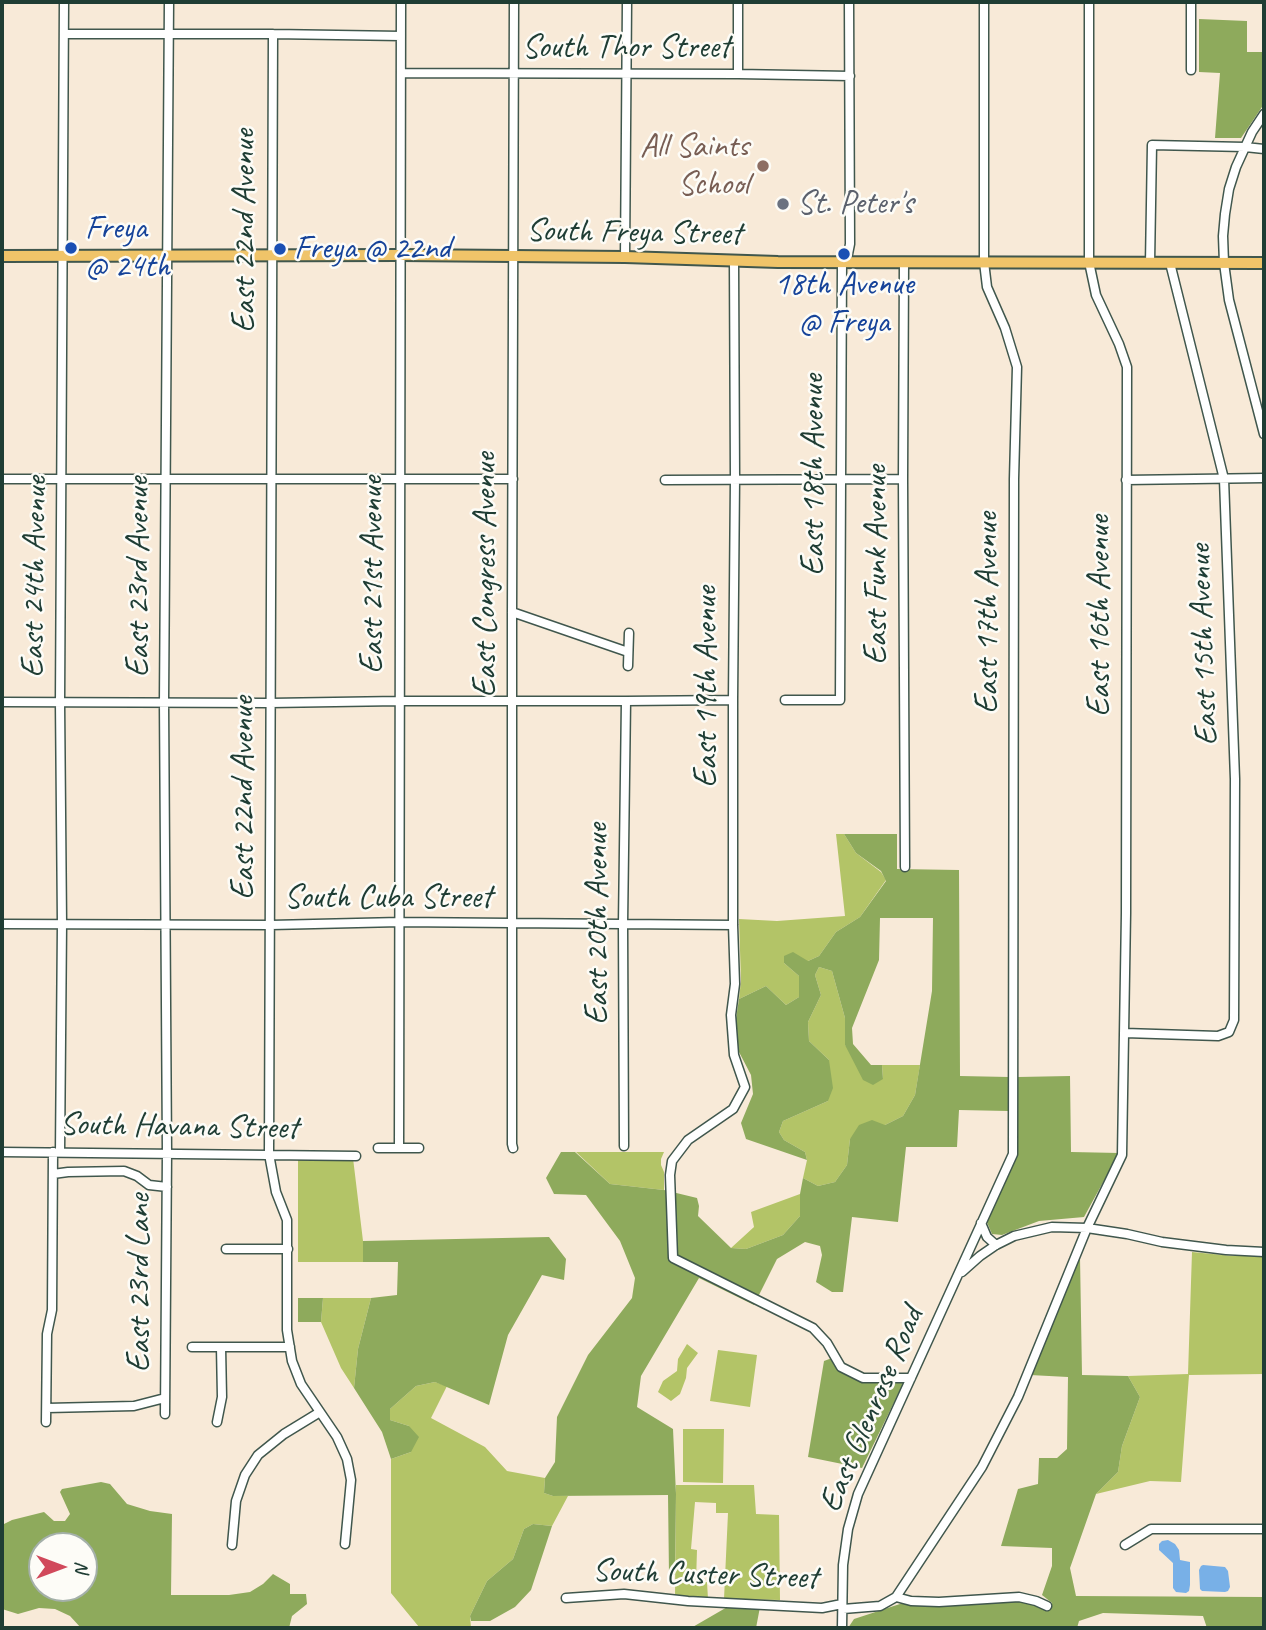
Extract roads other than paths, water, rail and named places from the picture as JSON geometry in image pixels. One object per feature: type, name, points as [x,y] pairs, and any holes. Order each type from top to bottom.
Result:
[{"type":"main road","name":"South Freya Street","points":[[2,256],[625,257],[734,261],[1264,263]]},
{"type":"street","name":"East 24th Avenue","points":[[46,1422],[47,1334],[52,1310],[52,1174],[57,1152],[62,924],[60,702],[64,2]]},
{"type":"street","name":"East 23rd Avenue","points":[[167,1153],[164,702],[169,2]]},
{"type":"street","name":"East 21st Avenue","points":[[399,1148],[401,2]]},
{"type":"street","name":"East Congress Avenue","points":[[513,1148],[514,2]]},
{"type":"street","points":[[625,257],[627,2]]},
{"type":"street","points":[[738,2],[738,74]]},
{"type":"street","name":"East 18th Avenue","points":[[785,700],[840,700],[842,262],[849,254],[850,244],[849,2]]},
{"type":"street","name":"East 17th Avenue","points":[[957,1276],[1013,1154],[1014,479],[1017,367],[1005,328],[987,287],[984,262],[984,2]]},
{"type":"street","name":"East 16th Avenue","points":[[896,1597],[982,1467],[1018,1396],[1087,1228],[1122,1155],[1127,791],[1126,367],[1119,344],[1096,295],[1089,262],[1089,2]]},
{"type":"street","points":[[1191,2],[1191,70]]},
{"type":"street","points":[[64,34],[401,36]]},
{"type":"street","name":"East 22nd Avenue","points":[[273,34],[270,1154],[276,1192],[286,1220],[287,1330],[292,1361],[301,1384],[337,1437],[347,1459],[351,1480],[345,1544]]},
{"type":"street","name":"South Thor Street","points":[[401,73],[850,76]]},
{"type":"street","points":[[1264,114],[1252,132],[1229,189],[1225,214],[1224,263],[1236,330],[1264,434]]},
{"type":"street","points":[[1150,263],[1152,145],[1264,149]]},
{"type":"street","name":"East 19th Avenue","points":[[734,261],[735,984],[731,1015],[734,1055],[745,1087],[733,1109],[688,1140],[672,1161],[670,1175],[673,1258],[813,1328],[827,1343],[841,1367],[863,1378],[911,1378]]},
{"type":"street","name":"East Funk Avenue","points":[[904,262],[905,867]]},
{"type":"street","name":"East 15th Avenue","points":[[1125,1033],[1219,1036],[1229,1032],[1234,1020],[1235,779],[1224,479],[1170,263]]},
{"type":"street","points":[[1126,480],[1264,478]]},
{"type":"street","points":[[2,479],[513,479]]},
{"type":"street","points":[[665,480],[903,479]]},
{"type":"street","points":[[512,612],[628,652]]},
{"type":"street","points":[[628,666],[629,633]]},
{"type":"street","points":[[2,702],[733,700]]},
{"type":"street","name":"East 20th Avenue","points":[[624,1146],[625,701]]},
{"type":"street","name":"South Cuba Street","points":[[2,924],[271,925],[400,922],[733,925]]},
{"type":"street","points":[[378,1148],[419,1149]]},
{"type":"street","name":"South Havana Street","points":[[2,1152],[356,1156]]},
{"type":"street","name":"East 23rd Lane","points":[[165,1414],[167,1153]]},
{"type":"street","points":[[52,1174],[124,1171],[149,1185],[167,1186]]},
{"type":"street","points":[[981,1223],[987,1237],[996,1245]]},
{"type":"street","points":[[957,1276],[996,1245],[1014,1236],[1052,1227],[1087,1228],[1195,1246],[1264,1252]]},
{"type":"street","points":[[226,1249],[288,1249]]},
{"type":"street","name":"East Glenrose Road","points":[[842,1628],[848,1529],[858,1494],[957,1276]]},
{"type":"street","points":[[192,1347],[290,1347]]},
{"type":"street","points":[[217,1422],[222,1397],[221,1347]]},
{"type":"street","points":[[47,1408],[134,1406],[165,1398]]},
{"type":"street","points":[[232,1545],[236,1501],[245,1475],[258,1455],[284,1434],[320,1412]]},
{"type":"street","points":[[1125,1545],[1152,1529],[1264,1529]]},
{"type":"street","name":"South Custer Street","points":[[566,1598],[624,1594],[688,1601],[822,1608],[880,1606],[896,1597]]},
{"type":"street","points":[[896,1597],[911,1601],[939,1602],[1019,1597],[1047,1606]]},
{"type":"water","points":[[1168,1540],[1179,1550],[1180,1560],[1190,1562],[1190,1585],[1186,1593],[1176,1592],[1173,1588],[1173,1563],[1159,1550],[1159,1544]]},
{"type":"water","points":[[1203,1565],[1225,1567],[1230,1587],[1228,1591],[1200,1589],[1199,1570]]},
{"type":"place","name":"All Saints School","points":[[763,166]]},
{"type":"place","name":"St. Peter's","points":[[783,204]]},
{"type":"place","name":"Freya @ 24th","points":[[71,248]]},
{"type":"place","name":"Freya @ 22nd","points":[[280,249]]},
{"type":"place","name":"18th Avenue @ Freya","points":[[844,254]]}]
